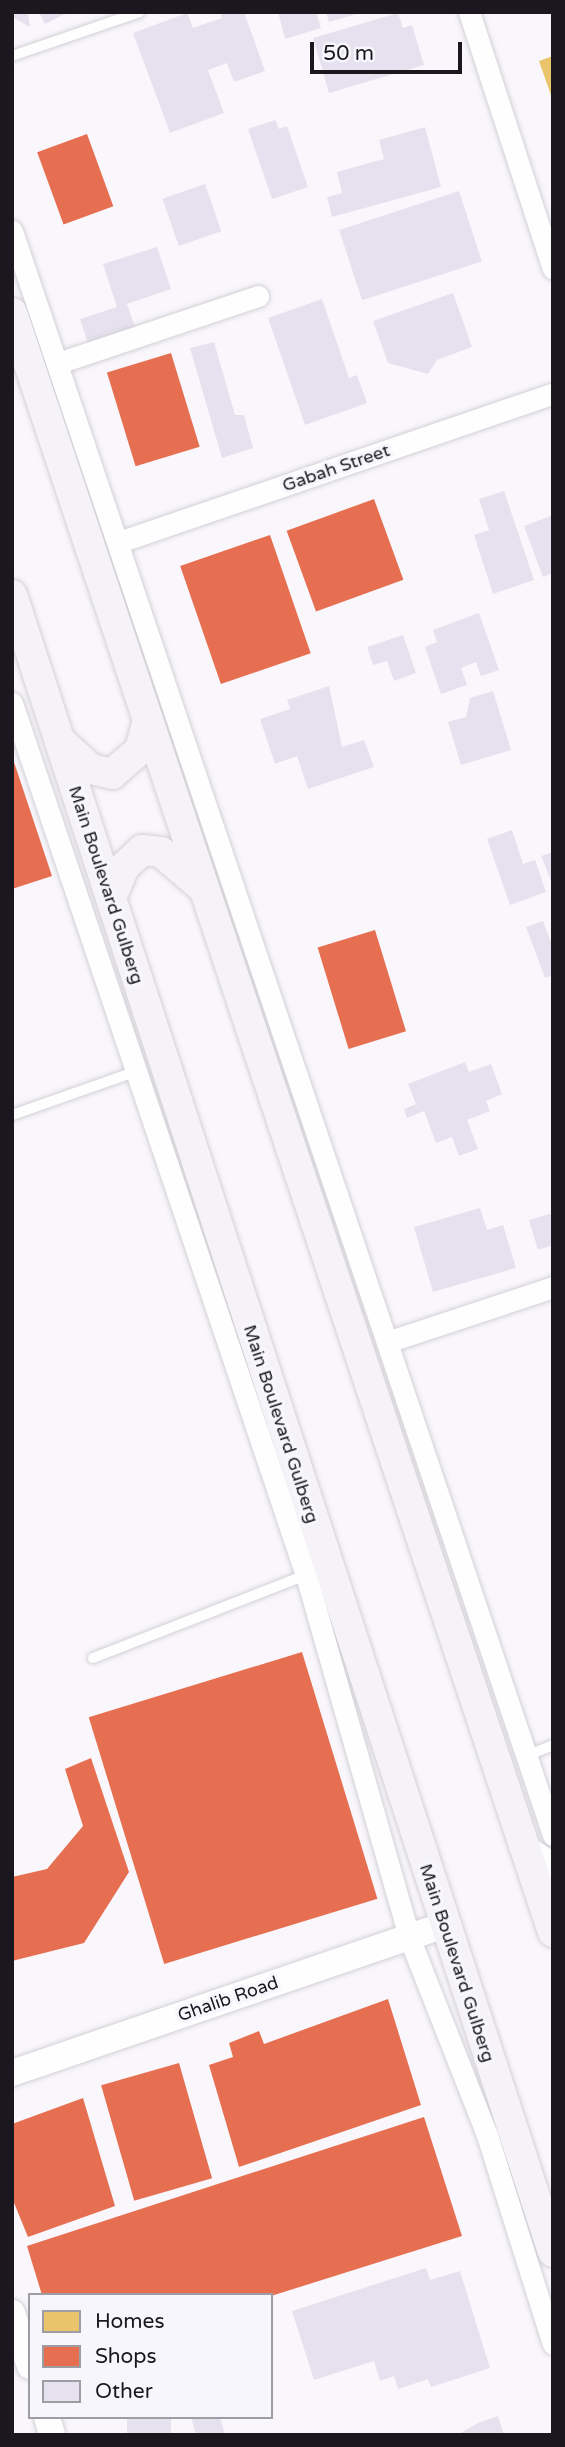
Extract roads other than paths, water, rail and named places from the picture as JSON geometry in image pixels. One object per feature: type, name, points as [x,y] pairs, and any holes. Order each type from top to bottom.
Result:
[{"type":"main road","points":[[12,313],[522,1846],[553,1932]]},
{"type":"main road","name":"Main Boulevard Gulberg","points":[[12,595],[444,1925],[553,2252]]},
{"type":"main road","points":[[60,741],[91,769],[112,774],[140,750],[148,720]]},
{"type":"main road","points":[[111,898],[124,867],[142,850],[161,852],[206,890]]},
{"type":"street","points":[[469,12],[548,236],[553,269]]},
{"type":"street","points":[[12,231],[553,1835]]},
{"type":"street","points":[[58,363],[258,296]]},
{"type":"street","name":"Gabah Street","points":[[119,542],[553,393]]},
{"type":"street","points":[[12,703],[306,1575],[409,1937],[486,2135],[553,2344]]},
{"type":"street","points":[[387,1342],[553,1287]]},
{"type":"street","points":[[522,1846],[553,1866]]},
{"type":"street","name":"Ghalib Road","points":[[12,2073],[444,1925]]},
{"type":"street","points":[[12,2313],[28,2360]]},
{"type":"lane","points":[[12,56],[140,12]]},
{"type":"lane","points":[[12,1115],[137,1071]]},
{"type":"lane","points":[[93,1658],[306,1575]]},
{"type":"lane","points":[[526,1756],[553,1745]]}]
